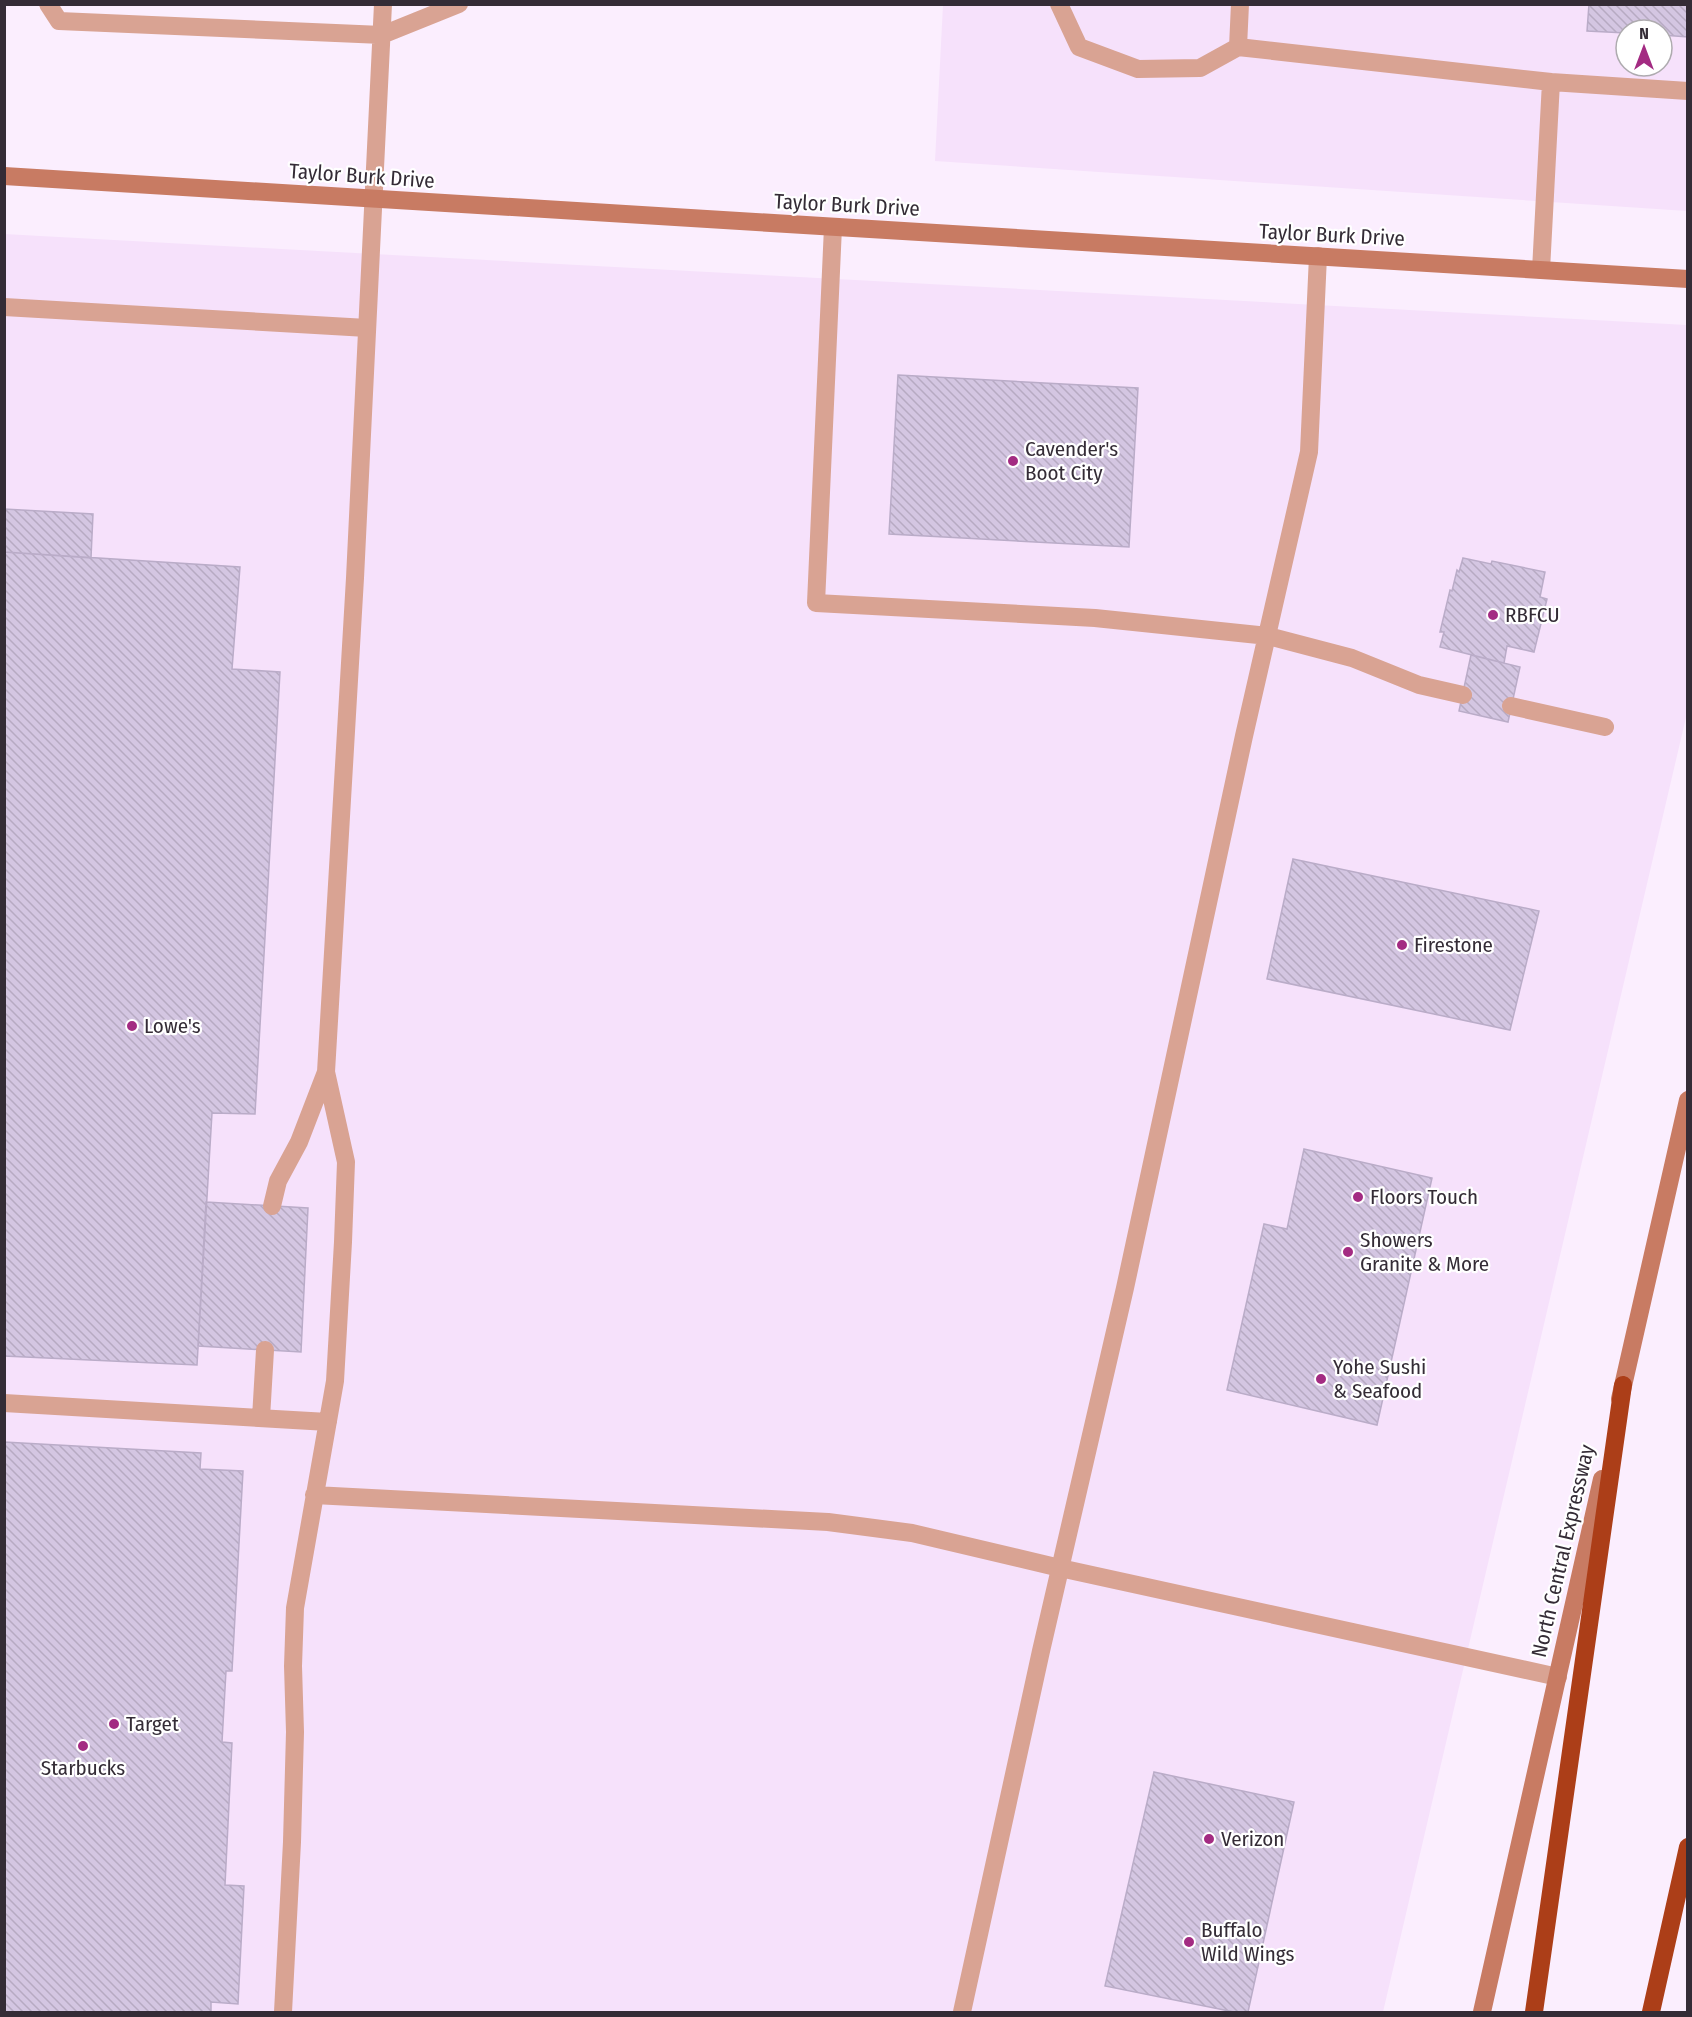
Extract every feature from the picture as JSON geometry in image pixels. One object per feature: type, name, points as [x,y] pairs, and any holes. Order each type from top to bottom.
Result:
[{"type":"highway","points":[[1534,2013],[1623,1385]]},
{"type":"highway","points":[[1650,2013],[1688,1847]]},
{"type":"street","name":"Taylor Burk Drive","points":[[4,176],[1688,279]]},
{"type":"street","name":"North Central Expressway","points":[[1482,2013],[1688,1100]]},
{"type":"lane","points":[[48,4],[59,21],[382,35],[459,4]]},
{"type":"lane","points":[[283,2013],[292,1842],[295,1608],[335,1381],[346,1162],[326,1072],[355,567],[383,4]]},
{"type":"lane","points":[[1059,4],[1079,47],[1138,69],[1200,68],[1238,47],[1551,82],[1688,91]]},
{"type":"lane","points":[[1238,47],[1240,4]]},
{"type":"lane","points":[[1541,270],[1551,82]]},
{"type":"lane","points":[[832,227],[816,603],[1095,618],[1268,636],[1352,658],[1419,685],[1462,695]]},
{"type":"lane","points":[[962,2013],[1309,452],[1318,256]]},
{"type":"lane","points":[[4,307],[367,328]]},
{"type":"lane","points":[[1511,706],[1605,727]]},
{"type":"lane","points":[[272,1206],[278,1181],[299,1142],[326,1072]]},
{"type":"lane","points":[[261,1418],[265,1350]]},
{"type":"lane","points":[[4,1403],[328,1422]]},
{"type":"lane","points":[[314,1495],[828,1522],[912,1533],[1060,1568],[1558,1677]]},
{"type":"shaded area","points":[[943,5],[1687,5],[1687,211],[935,161]]},
{"type":"shaded area","points":[[4,234],[1687,325],[1687,713],[1383,2012],[5,2012]]},
{"type":"building","points":[[1589,4],[1688,4],[1688,37],[1674,36],[1674,18],[1614,18],[1614,32],[1587,31]]},
{"type":"building","name":"Cavender's Boot City","points":[[898,375],[1138,388],[1129,547],[889,534]]},
{"type":"building","points":[[4,509],[93,514],[91,558],[4,552]]},
{"type":"building","name":"Lowe's","points":[[4,552],[240,567],[232,669],[280,672],[255,1114],[212,1113],[197,1365],[4,1356]]},
{"type":"building","name":"RBFCU","points":[[1463,558],[1491,564],[1492,561],[1545,572],[1540,597],[1547,599],[1534,652],[1507,646],[1504,663],[1440,647],[1444,632],[1440,632],[1450,590],[1452,591],[1457,570],[1459,572]]},
{"type":"building","points":[[1471,655],[1520,667],[1508,722],[1459,711]]},
{"type":"building","name":"Firestone","points":[[1293,859],[1539,911],[1510,1030],[1267,979]]},
{"type":"building","points":[[1304,1149],[1432,1178],[1377,1425],[1227,1390],[1264,1224],[1287,1229]]},
{"type":"building","points":[[206,1202],[308,1208],[301,1352],[198,1346]]},
{"type":"building","name":"Target","points":[[4,1442],[201,1453],[200,1469],[243,1471],[232,1671],[226,1671],[222,1742],[232,1743],[225,1885],[244,1886],[238,2004],[211,2002],[211,2012],[4,2012]]},
{"type":"building","points":[[1154,1772],[1294,1802],[1248,2012],[1234,2012],[1105,1986]]},
{"type":"place","name":"Cavender's Boot City","points":[[1013,461]]},
{"type":"place","name":"RBFCU","points":[[1493,615]]},
{"type":"place","name":"Firestone","points":[[1402,945]]},
{"type":"place","name":"Lowe's","points":[[132,1026]]},
{"type":"place","name":"Floors Touch","points":[[1358,1197]]},
{"type":"place","name":"Showers Granite & More","points":[[1348,1252]]},
{"type":"place","name":"Yohe Sushi & Seafood","points":[[1321,1379]]},
{"type":"place","name":"Target","points":[[114,1724]]},
{"type":"place","name":"Starbucks","points":[[83,1746]]},
{"type":"place","name":"Verizon","points":[[1209,1839]]},
{"type":"place","name":"Buffalo Wild Wings","points":[[1189,1942]]}]
